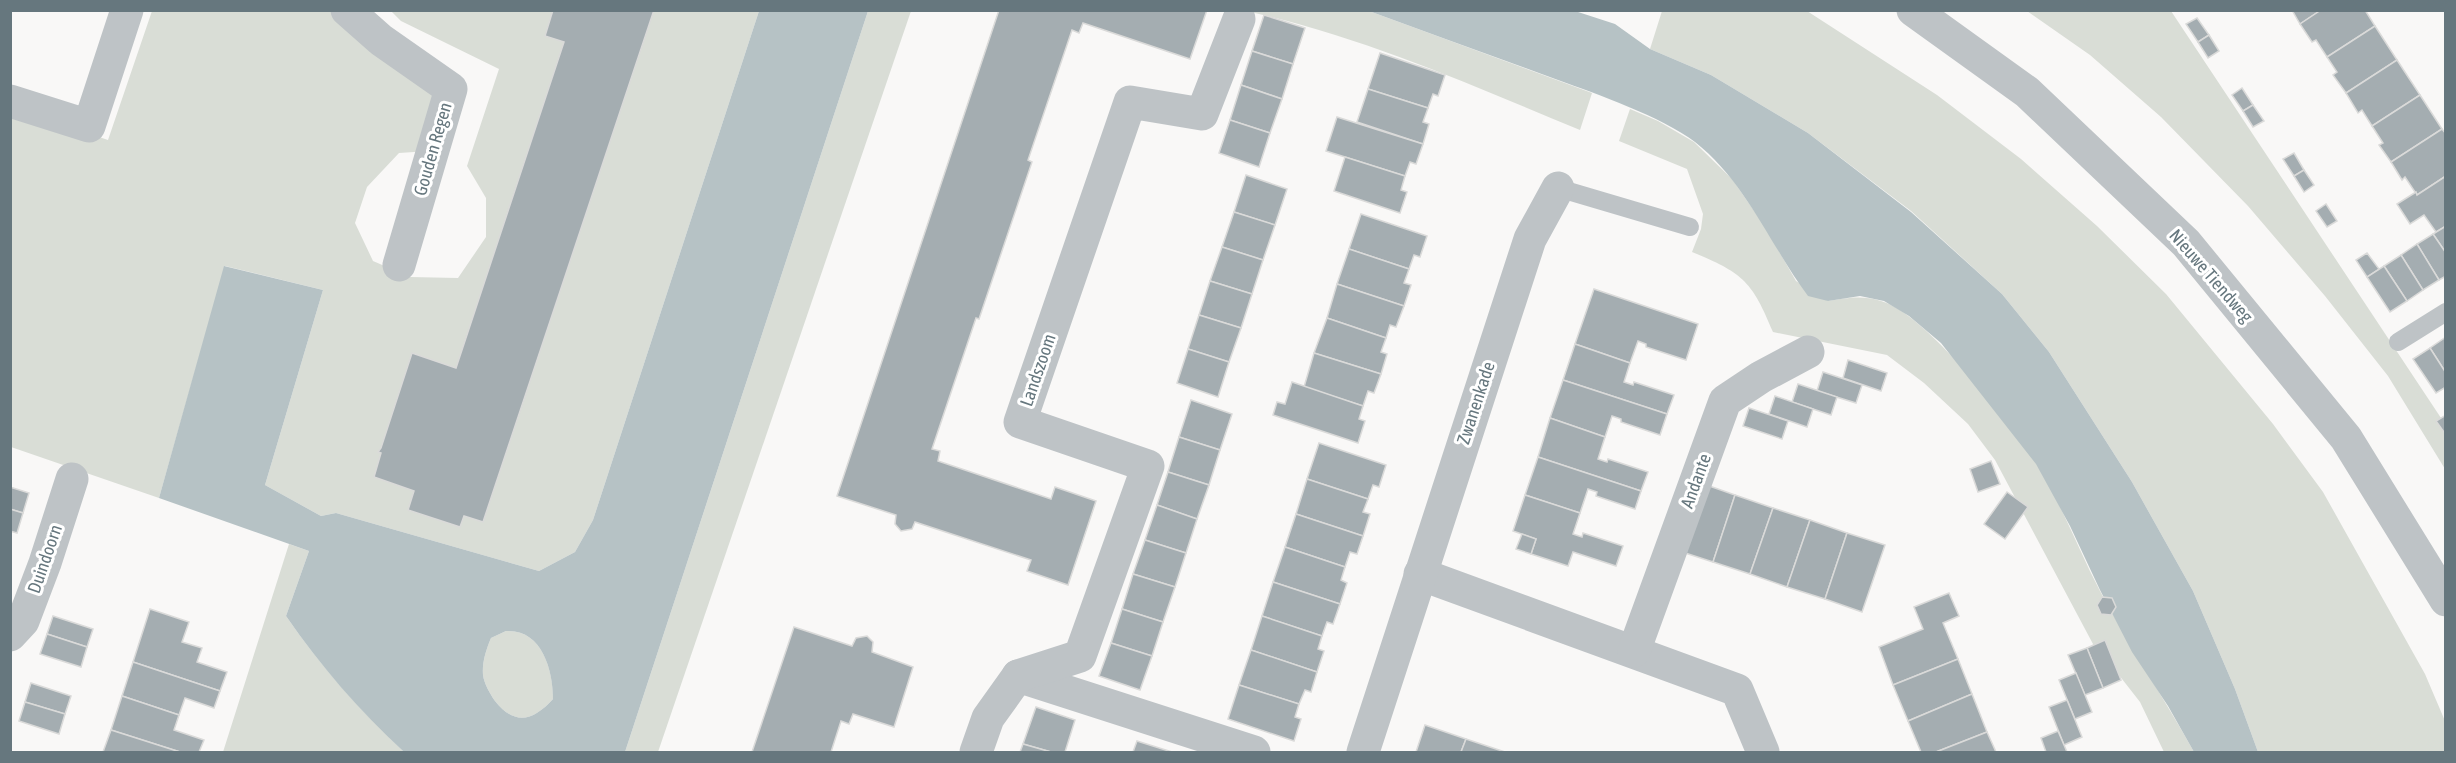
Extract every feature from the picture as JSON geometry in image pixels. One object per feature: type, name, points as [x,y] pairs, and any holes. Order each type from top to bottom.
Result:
[{"type":"street","points":[[10,101],[89,126],[127,10]]},
{"type":"street","name":"Gouden Regen","points":[[347,10],[381,40],[451,89],[399,265]]},
{"type":"street","name":"Nieuwe Tiendweg","points":[[1913,10],[2027,92],[2186,243],[2346,438],[2445,600]]},
{"type":"street","name":"Landszoom","points":[[1018,676],[1080,656],[1148,466],[1020,422],[1130,102],[1202,114],[1239,19]]},
{"type":"street","name":"Zwanenkade","points":[[1363,753],[1530,239],[1558,188]]},
{"type":"street","name":"Andante","points":[[1634,651],[1725,401],[1761,377],[1808,352]]},
{"type":"street","name":"Duindoorn","points":[[10,635],[23,621],[72,479]]},
{"type":"street","points":[[1420,574],[1737,690],[1762,753]]},
{"type":"street","points":[[976,753],[988,718],[1018,676],[1254,753]]},
{"type":"lane","name":"Zwanenkade","points":[[1558,188],[1690,227]]},
{"type":"lane","points":[[2398,342],[2445,312]]},
{"type":"shaded area","points":[[152,11],[337,11],[451,83],[444,150],[399,153],[367,187],[355,223],[373,261],[410,277],[458,278],[486,237],[486,198],[467,166],[499,69],[401,21],[391,11],[759,11],[593,520],[575,552],[539,571],[336,513],[321,516],[265,485],[323,290],[225,266],[159,498],[11,447],[11,107],[108,140]]},
{"type":"shaded area","points":[[759,11],[868,11],[625,752],[404,752],[341,687],[286,616],[309,551],[159,498],[224,266],[323,290],[265,485],[321,516],[336,513],[539,571],[575,552],[593,520]],"holes":[[[506,631],[518,632],[529,637],[543,653],[551,676],[553,699],[538,712],[524,718],[502,709],[489,692],[483,675],[483,665],[491,638]]]},
{"type":"shaded area","points":[[868,11],[911,11],[658,752],[625,752]]},
{"type":"shaded area","points":[[1246,11],[1369,11],[1592,93],[1580,130],[1457,79],[1373,48],[1289,21]]},
{"type":"shaded area","points":[[1369,11],[1575,11],[1615,24],[1650,49],[1711,75],[1808,133],[1911,212],[2002,294],[2049,352],[2132,482],[2193,591],[2235,689],[2258,752],[2194,752],[2168,706],[2132,652],[2070,526],[2036,464],[1941,343],[1909,316],[1884,301],[1860,296],[1828,301],[1808,296],[1729,176],[1713,158],[1681,133],[1610,99]]},
{"type":"shaded area","points":[[1662,11],[1807,11],[1937,95],[2021,159],[2097,226],[2166,294],[2273,424],[2323,492],[2425,674],[2445,721],[2445,752],[2258,752],[2235,689],[2193,591],[2132,482],[2049,352],[2002,294],[1911,211],[1808,133],[1711,75],[1650,49]]},
{"type":"shaded area","points":[[2027,11],[2171,11],[2445,424],[2445,469],[2388,376],[2325,296],[2248,206],[2161,117],[2090,55]]},
{"type":"shaded area","points":[[1630,109],[1658,121],[1694,142],[1732,179],[1764,225],[1796,281],[1828,301],[1867,298],[1881,301],[1900,310],[1921,326],[1966,372],[2008,423],[2037,464],[2111,611],[2194,752],[2164,752],[2140,702],[2115,670],[2089,658],[2093,644],[1995,460],[1968,424],[1924,383],[1887,355],[1773,332],[1759,301],[1744,281],[1723,266],[1692,252],[1701,229],[1703,214],[1687,169],[1619,141]]},
{"type":"shaded area","points":[[289,544],[309,551],[286,616],[342,687],[404,752],[223,752]]},
{"type":"shaded area","points":[[506,631],[518,632],[537,644],[548,664],[551,676],[553,699],[538,712],[524,718],[502,709],[491,695],[484,678],[484,661],[491,638]]},
{"type":"building","points":[[553,10],[654,10],[483,522],[464,516],[460,527],[408,510],[414,491],[374,477],[381,453],[378,452],[412,353],[456,368],[564,42],[545,36]]},
{"type":"building","points":[[999,10],[1207,10],[1190,59],[1083,23],[1079,33],[1072,30],[1028,160],[1032,162],[932,449],[940,451],[938,461],[1051,499],[1055,487],[1096,501],[1068,585],[1027,571],[1031,560],[915,522],[912,529],[901,531],[895,524],[896,515],[837,496]]},
{"type":"building","points":[[2292,10],[2321,10],[2300,24]]},
{"type":"building","points":[[2321,10],[2365,10],[2375,26],[2327,57],[2316,40],[2312,42],[2300,24]]},
{"type":"building","points":[[1264,15],[1305,28],[1293,64],[1252,51]]},
{"type":"building","points":[[2197,18],[2209,35],[2198,42],[2186,24]]},
{"type":"building","points":[[2375,26],[2397,60],[2346,93],[2333,75],[2337,72],[2327,57]]},
{"type":"building","points":[[2209,35],[2219,51],[2208,58],[2198,42]]},
{"type":"building","points":[[1252,51],[1293,64],[1282,99],[1241,85]]},
{"type":"building","points":[[1380,53],[1445,75],[1438,96],[1433,94],[1428,108],[1368,89]]},
{"type":"building","points":[[2397,60],[2420,95],[2372,126],[2362,110],[2358,113],[2346,93]]},
{"type":"building","points":[[1241,85],[1282,99],[1270,133],[1230,120]]},
{"type":"building","points":[[2242,88],[2253,105],[2243,111],[2232,95]]},
{"type":"building","points":[[1368,89],[1428,108],[1423,122],[1429,124],[1423,144],[1357,122]]},
{"type":"building","points":[[2420,95],[2442,129],[2391,162],[2379,145],[2383,143],[2372,126]]},
{"type":"building","points":[[2253,105],[2264,121],[2253,127],[2243,111]]},
{"type":"building","points":[[1337,117],[1423,144],[1416,164],[1410,162],[1405,176],[1326,151]]},
{"type":"building","points":[[1230,120],[1270,133],[1259,167],[1219,153]]},
{"type":"building","points":[[2442,129],[2446,134],[2446,176],[2417,195],[2405,177],[2402,180],[2391,162]]},
{"type":"building","points":[[2294,153],[2304,170],[2294,176],[2283,159]]},
{"type":"building","points":[[1345,157],[1405,176],[1401,190],[1407,192],[1400,213],[1334,191]]},
{"type":"building","points":[[2304,170],[2314,185],[2304,192],[2294,176]]},
{"type":"building","points":[[1246,175],[1287,189],[1275,225],[1234,212]]},
{"type":"building","points":[[2446,176],[2446,226],[2436,232],[2424,215],[2410,224],[2397,204],[2416,192],[2417,195]]},
{"type":"building","points":[[2326,204],[2337,221],[2327,227],[2316,211]]},
{"type":"building","points":[[1234,212],[1275,225],[1263,260],[1222,247]]},
{"type":"building","points":[[1361,214],[1427,236],[1420,257],[1414,255],[1409,269],[1349,249]]},
{"type":"building","points":[[2446,226],[2446,253],[2433,234]]},
{"type":"building","points":[[2433,234],[2446,253],[2446,276],[2439,280],[2417,244]]},
{"type":"building","points":[[2417,244],[2439,280],[2423,290],[2401,255]]},
{"type":"building","points":[[1222,247],[1263,260],[1252,294],[1210,281]]},
{"type":"building","points":[[1349,249],[1409,269],[1404,283],[1411,285],[1404,306],[1337,284]]},
{"type":"building","points":[[2367,253],[2379,269],[2367,277],[2356,260]]},
{"type":"building","points":[[2401,255],[2423,290],[2407,301],[2384,266]]},
{"type":"building","points":[[2384,266],[2407,301],[2390,312],[2367,277]]},
{"type":"building","points":[[1210,281],[1252,294],[1241,328],[1199,315]]},
{"type":"building","points":[[1337,284],[1404,306],[1396,327],[1390,325],[1386,338],[1327,318]]},
{"type":"building","points":[[1594,289],[1698,324],[1686,360],[1646,347],[1646,344],[1638,341],[1630,363],[1575,344]]},
{"type":"building","points":[[1199,315],[1241,328],[1229,362],[1188,349]]},
{"type":"building","points":[[1327,318],[1386,338],[1381,352],[1387,354],[1381,374],[1314,353]]},
{"type":"building","points":[[2446,337],[2446,373],[2430,348]]},
{"type":"building","points":[[1575,344],[1630,363],[1624,382],[1633,385],[1634,382],[1674,395],[1667,414],[1563,380]]},
{"type":"building","points":[[2430,348],[2446,373],[2446,387],[2436,393],[2413,359]]},
{"type":"building","points":[[1188,349],[1229,362],[1218,397],[1177,383]]},
{"type":"building","points":[[1314,353],[1381,374],[1374,393],[1368,391],[1363,406],[1304,387]]},
{"type":"building","points":[[1848,360],[1887,373],[1881,391],[1843,378]]},
{"type":"building","points":[[1823,372],[1862,385],[1856,403],[1817,391]]},
{"type":"building","points":[[1563,380],[1667,414],[1660,435],[1621,422],[1621,419],[1612,416],[1605,437],[1550,418]]},
{"type":"building","points":[[1292,382],[1363,406],[1359,419],[1365,421],[1358,443],[1273,415],[1277,402],[1285,404]]},
{"type":"building","points":[[1798,384],[1837,397],[1831,415],[1792,402]]},
{"type":"building","points":[[1775,396],[1813,409],[1807,427],[1769,414]]},
{"type":"building","points":[[1191,400],[1232,414],[1220,450],[1179,437]]},
{"type":"building","points":[[1749,408],[1788,421],[1782,439],[1743,426]]},
{"type":"building","points":[[2446,415],[2446,435],[2436,421]]},
{"type":"building","points":[[1550,418],[1605,437],[1598,459],[1607,462],[1608,459],[1648,472],[1641,491],[1538,457]]},
{"type":"building","points":[[1179,437],[1220,450],[1209,485],[1168,472]]},
{"type":"building","points":[[1319,443],[1386,465],[1379,487],[1373,485],[1368,499],[1307,479]]},
{"type":"building","points":[[1538,457],[1641,491],[1635,509],[1596,496],[1597,492],[1588,489],[1580,513],[1525,495]]},
{"type":"building","points":[[1991,461],[2000,484],[1978,492],[1970,469]]},
{"type":"building","points":[[1168,472],[1209,485],[1197,519],[1157,505]]},
{"type":"building","points":[[1307,479],[1368,499],[1363,512],[1370,514],[1363,536],[1296,514]]},
{"type":"building","points":[[1698,482],[1735,495],[1713,562],[1676,550]]},
{"type":"building","points":[[10,487],[29,493],[23,513],[10,509]]},
{"type":"building","points":[[2007,492],[2028,507],[2005,539],[1984,524]]},
{"type":"building","points":[[1525,495],[1580,513],[1573,534],[1582,537],[1583,533],[1623,546],[1616,566],[1573,552],[1568,566],[1531,554],[1536,539],[1513,531]]},
{"type":"building","points":[[1735,495],[1773,508],[1750,574],[1713,562]]},
{"type":"building","points":[[1157,505],[1197,519],[1186,553],[1145,540]]},
{"type":"building","points":[[1773,508],[1810,520],[1787,587],[1750,574]]},
{"type":"building","points":[[10,509],[23,513],[17,533],[10,531]]},
{"type":"building","points":[[1296,514],[1363,536],[1357,554],[1350,552],[1345,567],[1285,547]]},
{"type":"building","points":[[1810,520],[1847,533],[1825,599],[1787,587]]},
{"type":"building","points":[[1847,533],[1885,545],[1862,612],[1825,599]]},
{"type":"building","points":[[1522,534],[1536,539],[1531,554],[1516,549]]},
{"type":"building","points":[[1145,540],[1186,553],[1175,587],[1133,574]]},
{"type":"building","points":[[1285,547],[1345,567],[1341,580],[1347,583],[1340,604],[1273,582]]},
{"type":"building","points":[[1133,574],[1175,587],[1163,622],[1122,609]]},
{"type":"building","points":[[1273,582],[1340,604],[1333,624],[1327,622],[1322,636],[1262,616]]},
{"type":"building","points":[[1949,593],[1959,616],[1943,623],[1958,659],[1893,685],[1879,647],[1923,629],[1914,607]]},
{"type":"building","points":[[2102,597],[2112,598],[2116,607],[2111,615],[2101,614],[2097,605]]},
{"type":"building","points":[[150,609],[189,622],[182,642],[202,648],[197,662],[227,672],[220,691],[133,662]]},
{"type":"building","points":[[1122,609],[1163,622],[1152,656],[1111,643]]},
{"type":"building","points":[[53,616],[93,629],[87,647],[47,634]]},
{"type":"building","points":[[1262,616],[1322,636],[1318,649],[1324,651],[1317,672],[1251,650]]},
{"type":"building","points":[[794,627],[852,646],[856,638],[867,636],[873,642],[872,652],[913,667],[894,727],[853,714],[849,724],[841,721],[831,752],[752,752]]},
{"type":"building","points":[[47,634],[87,647],[81,667],[40,654]]},
{"type":"building","points":[[2105,640],[2121,680],[2103,688],[2087,648]]},
{"type":"building","points":[[1111,643],[1152,656],[1140,690],[1099,676]]},
{"type":"building","points":[[2087,648],[2103,688],[2085,695],[2068,655]]},
{"type":"building","points":[[1251,650],[1317,672],[1311,692],[1305,690],[1299,704],[1239,685]]},
{"type":"building","points":[[1958,659],[1972,694],[1908,721],[1893,685]]},
{"type":"building","points":[[133,662],[220,691],[214,708],[185,698],[179,715],[122,696]]},
{"type":"building","points":[[2076,673],[2092,712],[2075,719],[2059,680]]},
{"type":"building","points":[[31,683],[71,696],[65,714],[25,702]]},
{"type":"building","points":[[1239,685],[1299,704],[1295,717],[1301,719],[1294,741],[1228,719]]},
{"type":"building","points":[[1972,694],[1987,732],[1936,752],[1921,752],[1908,721]]},
{"type":"building","points":[[122,696],[179,715],[174,730],[204,740],[199,752],[180,752],[111,730]]},
{"type":"building","points":[[2067,700],[2082,737],[2064,745],[2049,707]]},
{"type":"building","points":[[25,702],[65,714],[59,734],[19,721]]},
{"type":"building","points":[[1036,707],[1075,720],[1065,752],[1051,752],[1023,744]]},
{"type":"building","points":[[1425,725],[1466,739],[1461,752],[1416,752]]},
{"type":"building","points":[[111,730],[180,752],[103,752]]},
{"type":"building","points":[[2058,731],[2067,752],[2046,752],[2041,738]]},
{"type":"building","points":[[1987,732],[1996,752],[1936,752]]},
{"type":"building","points":[[1466,739],[1505,752],[1461,752]]},
{"type":"building","points":[[1137,741],[1172,752],[1133,752]]},
{"type":"building","points":[[1023,744],[1051,752],[1020,752]]}]
